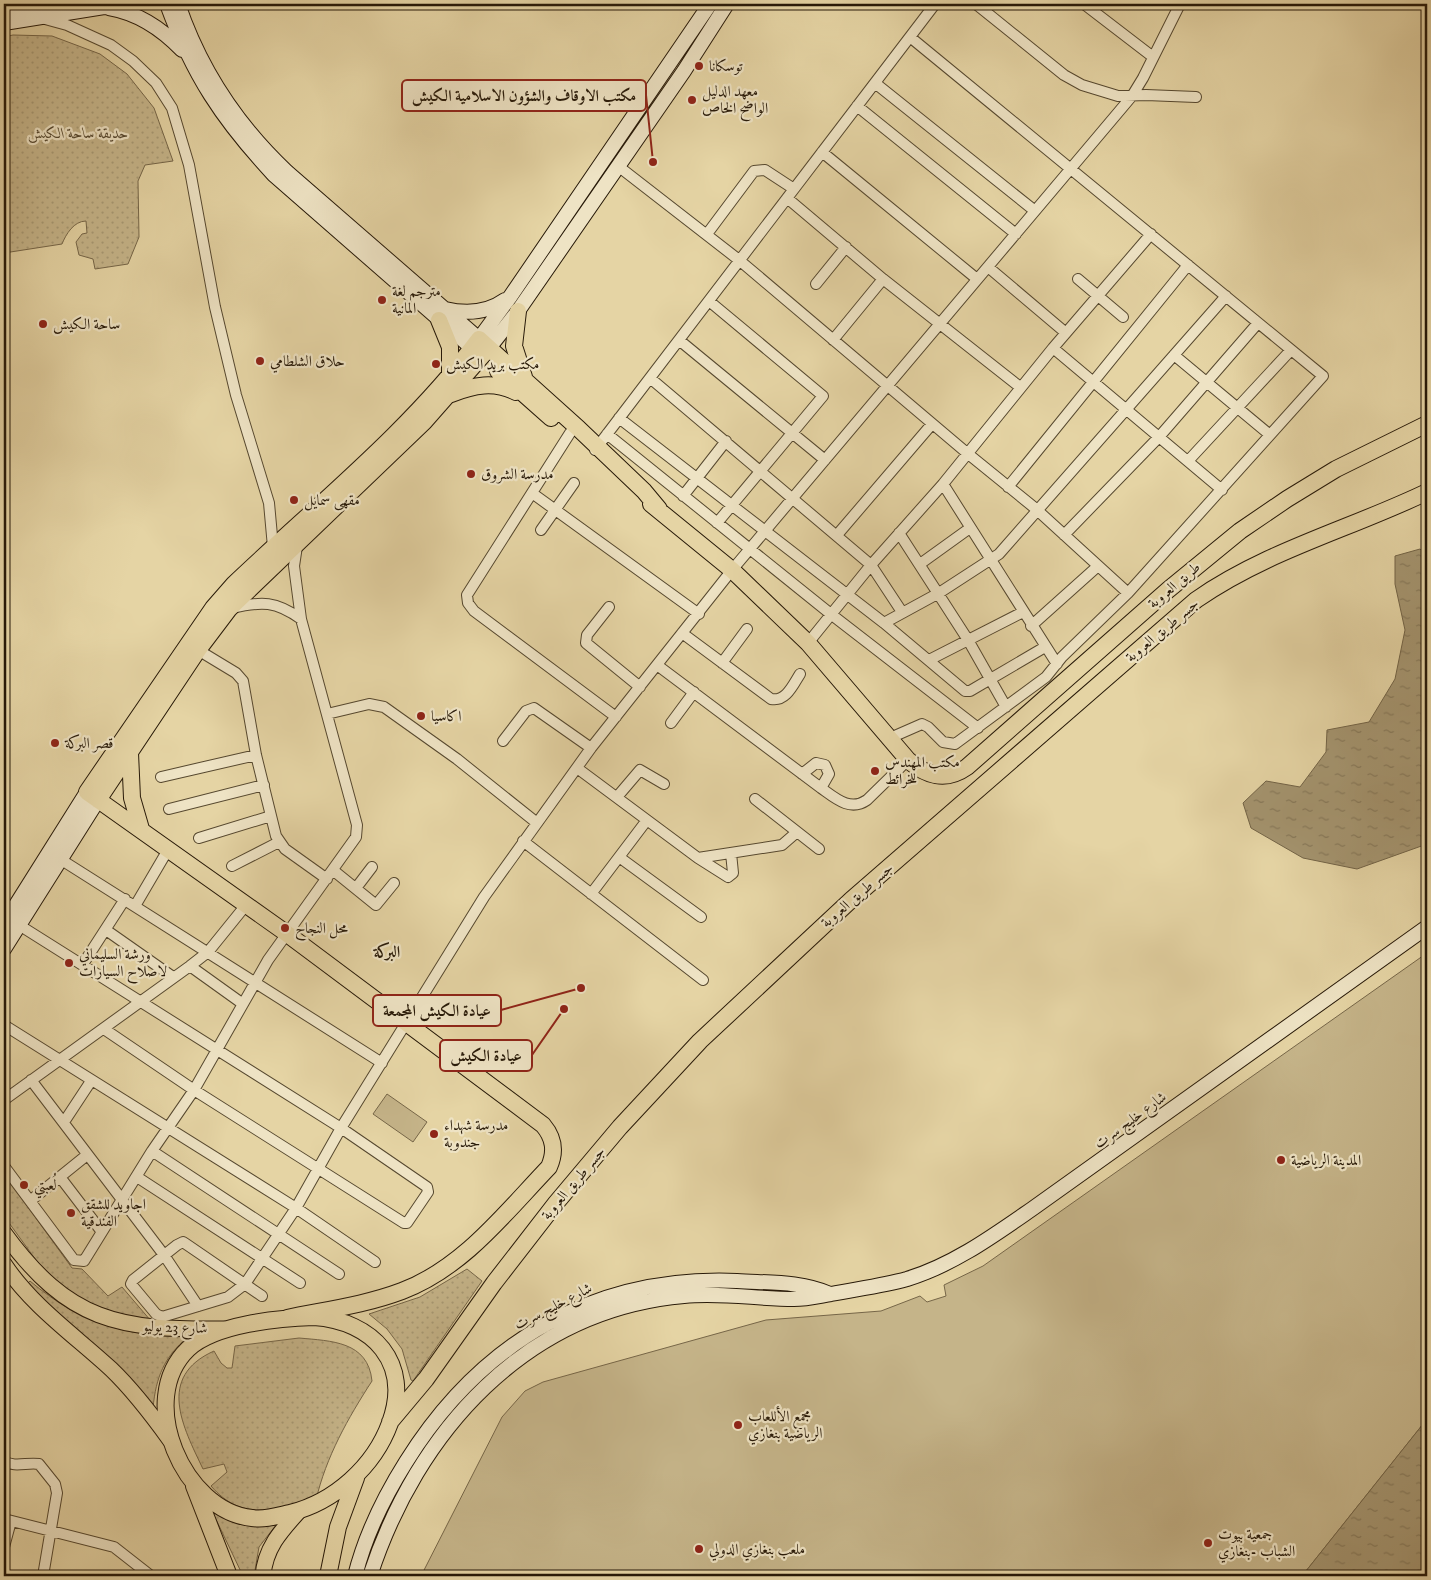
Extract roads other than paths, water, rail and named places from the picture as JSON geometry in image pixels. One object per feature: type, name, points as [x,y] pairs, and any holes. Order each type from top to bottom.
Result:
[{"type":"highway","points":[[514,304],[514,346],[526,389],[599,445],[644,491],[658,509],[732,570],[808,644],[908,760]]},
{"type":"highway","points":[[442,315],[450,347],[450,377]]},
{"type":"highway","points":[[93,796],[194,633],[234,584],[394,434],[480,348]]},
{"type":"highway","points":[[93,796],[130,752],[198,650],[229,609],[451,394],[480,348]]},
{"type":"highway","points":[[480,348],[526,389],[570,433],[599,445]]},
{"type":"highway","points":[[451,394],[483,385],[526,389]]},
{"type":"highway","name":"طريق العروبة","points":[[908,760],[918,768],[943,777],[960,773],[1168,590],[1240,531],[1328,474],[1427,424]]},
{"type":"highway","name":"جسر طريق العروبة","points":[[390,1422],[426,1379],[524,1243],[620,1127],[706,1035],[830,918],[1017,754],[1204,595],[1261,561],[1365,520],[1427,492]]},
{"type":"highway","points":[[130,752],[132,798],[141,829]]},
{"type":"highway","points":[[93,796],[169,848],[286,933],[543,1124],[553,1140],[553,1159],[549,1167],[454,1262],[417,1284],[390,1295],[231,1329],[196,1343],[183,1354],[174,1368],[168,1387],[166,1417],[176,1448],[192,1480],[203,1514],[229,1576]]},
{"type":"highway","points":[[192,1480],[202,1494],[219,1506],[236,1515],[262,1519],[299,1511],[329,1498],[358,1473],[378,1447],[390,1422],[395,1394],[394,1376],[388,1358],[378,1342],[362,1330],[338,1320],[287,1318]]},
{"type":"highway","points":[[328,1576],[338,1527],[358,1473]]},
{"type":"main road","points":[[4,13],[57,4]]},
{"type":"main road","points":[[4,23],[123,4]]},
{"type":"main road","points":[[167,4],[186,54],[220,112],[263,163],[480,348],[618,166],[684,71],[727,4]]},
{"type":"main road","points":[[178,4],[194,47],[213,82],[260,145],[442,315]]},
{"type":"main road","points":[[514,304],[710,4]]},
{"type":"main road","points":[[104,7],[132,14],[150,23],[186,54]]},
{"type":"main road","points":[[442,315],[479,311],[495,306],[514,304]]},
{"type":"main road","points":[[4,949],[60,859],[93,796]]},
{"type":"main road","points":[[4,924],[93,796]]},
{"type":"main road","name":"شارع خليج سرت","points":[[370,1576],[393,1516],[429,1455],[475,1395],[495,1376],[540,1342],[586,1319],[644,1301],[701,1294],[798,1299],[871,1288],[929,1271],[985,1242],[1427,927]]},
{"type":"main road","name":"شارع 23 يوليو","points":[[4,1232],[35,1272],[50,1287],[91,1312],[132,1325],[157,1329],[231,1329]]},
{"type":"main road","points":[[4,1264],[19,1285],[38,1305],[139,1397],[176,1448]]},
{"type":"main road","name":"شارع خليج سرت","points":[[355,1576],[366,1540],[381,1507],[394,1481],[420,1441],[457,1395],[478,1373],[524,1337],[558,1318],[602,1298],[661,1284],[706,1281],[799,1284],[830,1294]]},
{"type":"main road","points":[[263,1576],[264,1562],[270,1546],[299,1511]]},
{"type":"street","points":[[935,4],[599,445],[683,496],[832,616],[978,728]]},
{"type":"street","points":[[976,4],[1068,78],[1113,95],[1196,97]]},
{"type":"street","points":[[1084,4],[1154,58]]},
{"type":"street","points":[[262,1296],[245,1284],[183,1242],[133,1280],[132,1286],[159,1316],[228,1297],[245,1284],[296,1208],[341,1128],[484,897],[591,748],[732,570],[1132,96],[1154,58],[1180,4]]},
{"type":"street","points":[[39,17],[67,25],[110,45],[133,60],[156,83],[172,108],[189,165],[215,307],[236,394],[269,503],[273,547]]},
{"type":"street","points":[[890,738],[922,724],[928,727],[942,742],[950,744],[959,742],[1046,677],[1128,593],[1324,376],[910,37]]},
{"type":"street","points":[[874,83],[1034,212]]},
{"type":"street","points":[[857,106],[1016,234]]},
{"type":"street","points":[[822,152],[977,280]]},
{"type":"street","points":[[618,166],[740,260],[966,453],[1036,509],[1128,593]]},
{"type":"street","points":[[706,234],[754,172],[765,170],[883,279],[1020,387]]},
{"type":"street","points":[[808,644],[871,565],[943,484],[1020,387],[1151,234]]},
{"type":"street","points":[[816,284],[846,246]]},
{"type":"street","points":[[1008,487],[1188,265]]},
{"type":"street","points":[[988,266],[1066,332]]},
{"type":"street","points":[[1078,278],[1123,317]]},
{"type":"street","points":[[833,340],[883,279]]},
{"type":"street","points":[[884,624],[990,561],[1007,545],[1036,509],[1226,296]]},
{"type":"street","points":[[709,301],[822,396],[717,523]]},
{"type":"street","points":[[1064,535],[1159,437],[1258,323]]},
{"type":"street","points":[[679,340],[825,460]]},
{"type":"street","points":[[1053,348],[1222,490]]},
{"type":"street","points":[[1188,461],[1236,407],[1291,350]]},
{"type":"street","points":[[1174,355],[1270,435]]},
{"type":"street","points":[[650,378],[760,469],[871,565],[902,612]]},
{"type":"street","points":[[619,418],[884,624],[966,692],[1045,648]]},
{"type":"street","points":[[837,535],[932,424]]},
{"type":"street","points":[[570,433],[467,595],[468,603],[474,611],[616,717]]},
{"type":"street","points":[[683,496],[726,441]]},
{"type":"street","points":[[541,530],[574,483]]},
{"type":"street","points":[[943,484],[1031,626],[1057,664]]},
{"type":"street","points":[[532,493],[698,614]]},
{"type":"street","points":[[920,564],[970,528]]},
{"type":"street","points":[[899,533],[968,640],[1006,707]]},
{"type":"street","points":[[4,1166],[74,1260],[84,1261],[121,1199],[194,1090],[254,982],[286,933],[356,837],[357,825],[301,619],[294,566],[298,543]]},
{"type":"street","points":[[1031,626],[1098,566]]},
{"type":"street","points":[[229,609],[258,603],[270,604],[282,607],[301,619]]},
{"type":"street","points":[[609,607],[587,635],[586,643],[640,687]]},
{"type":"street","points":[[929,660],[1023,612]]},
{"type":"street","points":[[722,663],[747,629]]},
{"type":"street","points":[[682,633],[771,699],[776,700],[786,695],[800,674]]},
{"type":"street","points":[[198,650],[236,673],[243,682],[256,755],[279,842],[330,875],[356,888],[376,905],[394,883]]},
{"type":"street","points":[[657,665],[843,803],[859,805],[867,800],[908,760]]},
{"type":"street","points":[[671,723],[694,692]]},
{"type":"street","points":[[327,714],[369,704],[384,707],[457,759],[537,823]]},
{"type":"street","points":[[502,741],[526,711],[534,708],[591,748]]},
{"type":"street","points":[[161,777],[256,755]]},
{"type":"street","points":[[802,774],[816,763],[825,765],[829,774],[821,788]]},
{"type":"street","points":[[577,768],[698,858],[728,877],[733,873],[731,853]]},
{"type":"street","points":[[617,798],[640,770],[664,784]]},
{"type":"street","points":[[169,809],[264,785]]},
{"type":"street","points":[[755,799],[819,850]]},
{"type":"street","points":[[199,838],[271,816]]},
{"type":"street","points":[[591,894],[647,820]]},
{"type":"street","points":[[698,858],[782,845],[797,832]]},
{"type":"street","points":[[524,841],[703,980]]},
{"type":"street","points":[[232,866],[279,842]]},
{"type":"street","points":[[135,906],[169,848]]},
{"type":"street","points":[[619,856],[701,917]]},
{"type":"street","points":[[60,859],[382,1063]]},
{"type":"street","points":[[356,888],[372,867]]},
{"type":"street","points":[[84,964],[125,899]]},
{"type":"street","points":[[4,1100],[208,952],[246,904]]},
{"type":"street","points":[[19,925],[84,964],[216,1051],[341,1128],[427,1187],[428,1192],[407,1223],[404,1223],[194,1090],[104,1029]]},
{"type":"street","points":[[106,930],[173,977]]},
{"type":"street","points":[[190,966],[243,1004]]},
{"type":"street","points":[[4,1025],[296,1208],[376,1262]]},
{"type":"street","points":[[31,1080],[164,1255],[198,1306]]},
{"type":"street","points":[[64,1122],[91,1081]]},
{"type":"street","points":[[152,1151],[339,1274]]},
{"type":"street","points":[[30,1202],[87,1154]]},
{"type":"street","points":[[60,1177],[102,1232]]},
{"type":"street","points":[[137,1177],[300,1283]]},
{"type":"street","points":[[4,1461],[16,1465],[39,1464],[55,1484],[57,1493],[45,1575]]},
{"type":"street","points":[[4,1547],[7,1520],[114,1547],[151,1576]]},
{"type":"water","points":[[1420,549],[1427,555],[1427,571],[1422,581],[1427,614],[1427,844],[1357,869],[1303,858],[1251,828],[1243,803],[1266,781],[1300,787],[1326,752],[1327,730],[1369,722],[1395,679],[1405,630],[1395,584],[1395,556]]},
{"type":"water","points":[[1427,1419],[1427,1576],[1302,1576]]},
{"type":"place","name":"توسكانا","points":[[699,66]]},
{"type":"place","name":"معهد الدليل الواضح الخاص","points":[[692,100]]},
{"type":"place","name":"مكتب الاوقاف والشؤون الاسلامية الكيش","points":[[653,162]]},
{"type":"place","name":"مترجم لغة المانية","points":[[382,300]]},
{"type":"place","name":"ساحة الكيش","points":[[43,324]]},
{"type":"place","name":"حلاق الشلطامي","points":[[260,361]]},
{"type":"place","name":"مكتب بريد الكيش","points":[[436,364]]},
{"type":"place","name":"مدرسة الشروق","points":[[471,474]]},
{"type":"place","name":"مقهى سمايل","points":[[294,500]]},
{"type":"place","name":"اكاسيا","points":[[421,716]]},
{"type":"place","name":"قصر البركة","points":[[55,743]]},
{"type":"place","name":"مكتب المهندس للخرائط","points":[[875,771]]},
{"type":"place","name":"محل النجاح","points":[[285,928]]},
{"type":"place","name":"ورشة السليماني لاصلاح السيارات","points":[[69,963]]},
{"type":"place","name":"عيادة الكيش المجمعة","points":[[581,988]]},
{"type":"place","name":"عيادة الكيش","points":[[564,1009]]},
{"type":"place","name":"مدرسة شهداء جندوبة","points":[[434,1134]]},
{"type":"place","name":"المدينة الرياضية","points":[[1281,1160]]},
{"type":"place","name":"لُعبتي","points":[[24,1185]]},
{"type":"place","name":"اجاويد للشقق الفندقية","points":[[71,1213]]},
{"type":"place","name":"مجمع الأللعاب الرياضية بنغازي","points":[[738,1425]]},
{"type":"place","name":"جمعية بيوت الشباب -بنغازي","points":[[1208,1543]]},
{"type":"place","name":"ملعب بنغازي الدولي","points":[[699,1549]]},
{"type":"district","name":"البركة","points":[[387,951]]},
{"type":"park label","name":"حديقة ساحة الكيش","points":[[78,133]]}]
